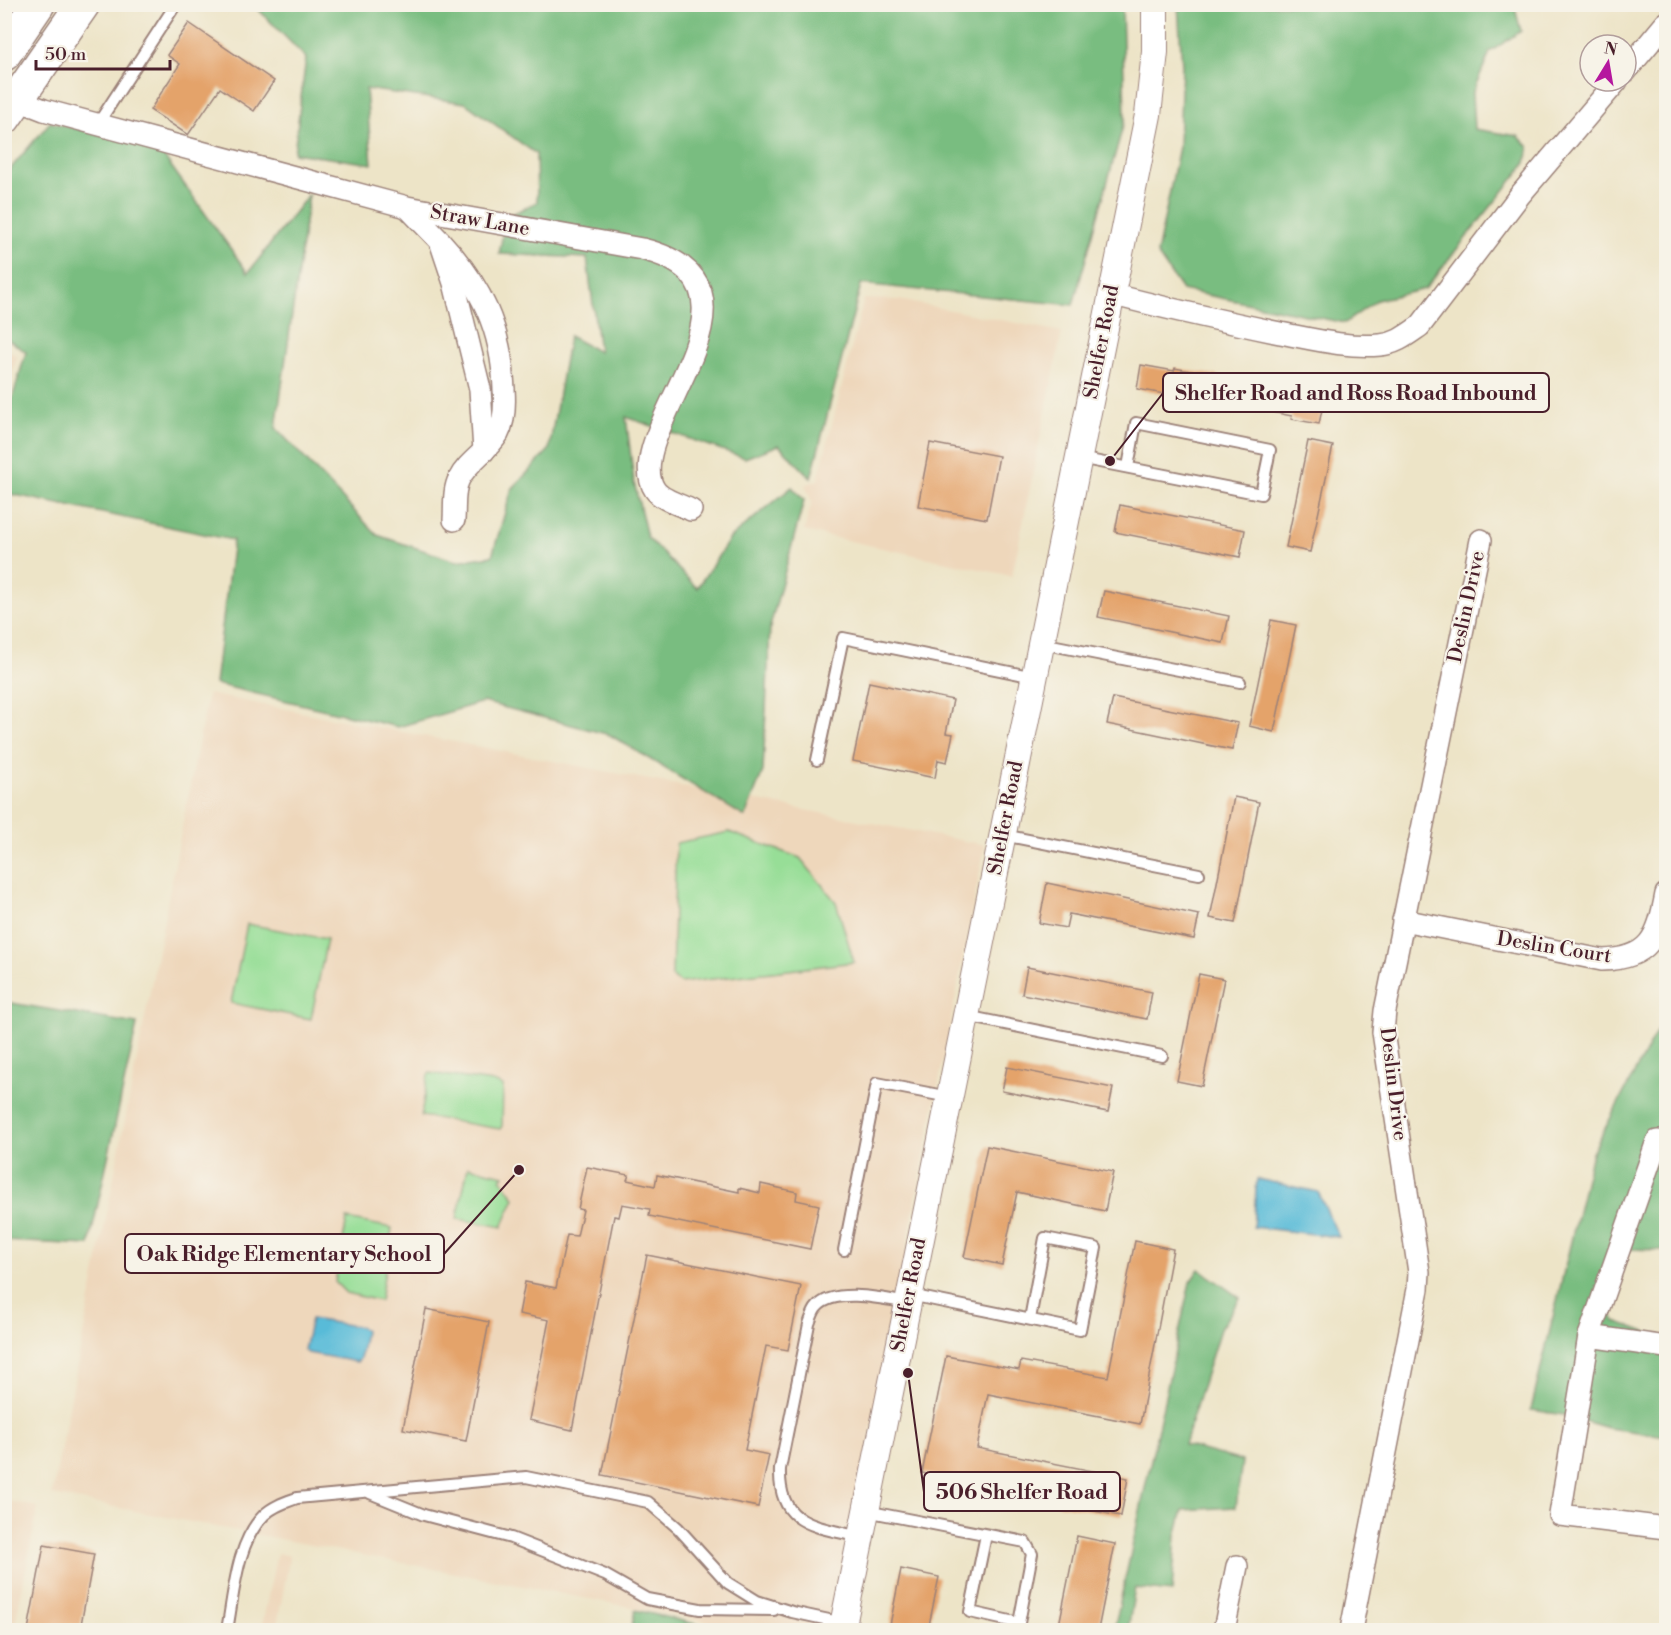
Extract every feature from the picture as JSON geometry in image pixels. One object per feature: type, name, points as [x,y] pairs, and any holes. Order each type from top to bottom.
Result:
[{"type":"main road","points":[[4,54],[38,4]]},
{"type":"main road","points":[[9,104],[83,4]]},
{"type":"street","name":"Shelfer Road","points":[[842,1627],[1148,115],[1155,52],[1155,4]]},
{"type":"street","points":[[1638,57],[1666,23]]},
{"type":"street","points":[[1112,294],[1183,314],[1301,337],[1355,345],[1398,342],[1420,326],[1520,195],[1607,93]]},
{"type":"street","name":"Straw Lane","points":[[9,104],[44,110],[407,207],[664,254],[689,270],[698,284],[702,300],[702,316],[685,376],[655,443],[650,461],[655,489],[660,495],[692,510]]},
{"type":"street","points":[[407,207],[460,263],[476,286],[493,323],[503,356],[505,399],[501,427],[484,451],[466,468],[458,481],[454,520]]},
{"type":"street","points":[[440,241],[454,283],[480,389],[484,451]]},
{"type":"street","name":"Deslin Drive","points":[[1351,1630],[1418,1289],[1419,1272],[1383,1032],[1385,1011],[1481,540]]},
{"type":"street","name":"Deslin Court","points":[[1403,920],[1602,960],[1618,959],[1634,956],[1646,947],[1656,934],[1666,894]]},
{"type":"street","points":[[1662,1142],[1589,1336],[1560,1515],[1666,1528]]},
{"type":"street","points":[[1589,1336],[1666,1347]]},
{"type":"street","points":[[1224,1630],[1237,1566]]},
{"type":"lane","points":[[97,125],[176,4]]},
{"type":"lane","points":[[1078,458],[1261,494],[1270,450],[1136,423],[1128,467]]},
{"type":"lane","points":[[817,760],[843,638],[1034,677]]},
{"type":"lane","points":[[1041,643],[1240,682]]},
{"type":"lane","points":[[1002,835],[1200,874]]},
{"type":"lane","points":[[966,1016],[1162,1056]]},
{"type":"lane","points":[[844,1250],[877,1083],[949,1097]]},
{"type":"lane","points":[[860,1537],[818,1527],[795,1516],[784,1503],[779,1486],[780,1469],[806,1335],[817,1307],[830,1299],[845,1296],[908,1299],[1080,1330],[1096,1248],[1046,1238],[1029,1319]]},
{"type":"lane","points":[[227,1630],[246,1545],[264,1515],[279,1504],[297,1498],[526,1477],[648,1502],[678,1528],[728,1583],[757,1601],[842,1627]]},
{"type":"lane","points":[[367,1492],[424,1515],[511,1538],[605,1575],[647,1599],[700,1609],[787,1610]]},
{"type":"lane","points":[[866,1511],[1025,1542],[1032,1554],[1019,1623],[970,1612],[986,1535]]},
{"type":"shaded area","points":[[864,299],[899,300],[1062,332],[1012,576],[804,531],[812,502],[805,485],[818,480]]},
{"type":"shaded area","points":[[5,348],[17,356],[5,397]]},
{"type":"shaded area","points":[[208,694],[985,845],[832,1630],[749,1630],[52,1495]]},
{"type":"shaded area","points":[[4,1500],[38,1507],[14,1630],[5,1630]]},
{"type":"shaded area","points":[[277,1553],[290,1556],[276,1630],[261,1630]]},
{"type":"green space","points":[[254,5],[1122,5],[1125,119],[1073,305],[861,284],[811,478],[779,445],[745,458],[626,417],[634,482],[647,537],[697,588],[731,537],[792,487],[804,500],[770,627],[763,771],[745,817],[610,735],[483,702],[398,727],[215,684],[233,540],[5,493],[5,423],[26,352],[5,337],[5,175],[50,122],[158,148],[248,273],[309,194],[276,428],[377,535],[456,561],[492,556],[512,489],[549,450],[569,336],[599,352],[587,258],[499,254],[506,217],[537,202],[536,154],[465,103],[366,89],[372,164],[294,153],[306,58]]},
{"type":"green space","points":[[1178,5],[1514,5],[1521,31],[1490,52],[1472,94],[1474,129],[1518,136],[1529,147],[1526,163],[1425,289],[1377,300],[1345,323],[1182,290],[1157,254],[1179,147],[1182,66]]},
{"type":"green space","points":[[729,832],[800,858],[836,902],[854,962],[680,983],[672,977],[676,843]]},
{"type":"green space","points":[[247,924],[327,939],[311,1019],[231,1003]]},
{"type":"green space","points":[[5,1002],[137,1024],[89,1245],[5,1241]]},
{"type":"green space","points":[[1657,1030],[1666,1032],[1666,1250],[1627,1249],[1609,1313],[1615,1321],[1666,1339],[1666,1436],[1608,1428],[1564,1415],[1531,1410],[1592,1153]]},
{"type":"green space","points":[[430,1073],[493,1082],[503,1086],[500,1129],[421,1116]]},
{"type":"green space","points":[[468,1167],[504,1175],[501,1179],[515,1198],[502,1227],[457,1219]]},
{"type":"green space","points":[[347,1219],[392,1228],[380,1301],[346,1293],[335,1282]]},
{"type":"green space","points":[[1199,1269],[1240,1298],[1220,1329],[1184,1445],[1242,1461],[1236,1507],[1183,1510],[1176,1536],[1172,1592],[1135,1588],[1128,1630],[1114,1630],[1190,1282]]},
{"type":"green space","points":[[635,1610],[722,1630],[631,1630]]},
{"type":"water","points":[[1257,1179],[1318,1192],[1339,1237],[1253,1227]]},
{"type":"water","points":[[311,1319],[361,1327],[365,1331],[360,1359],[357,1362],[308,1353],[304,1350]]},
{"type":"building","points":[[189,23],[274,81],[254,111],[220,88],[188,135],[150,110],[180,64],[167,55]]},
{"type":"building","points":[[1141,365],[1174,371],[1175,368],[1291,390],[1290,393],[1324,400],[1319,424],[1291,419],[1292,416],[1165,391],[1164,394],[1137,389]]},
{"type":"building","points":[[1308,441],[1333,446],[1310,552],[1286,547]]},
{"type":"building","points":[[930,443],[999,456],[987,519],[918,506]]},
{"type":"building","points":[[1120,505],[1245,530],[1240,557],[1115,532]]},
{"type":"building","points":[[1104,591],[1229,616],[1223,643],[1098,617]]},
{"type":"building","points":[[1271,620],[1296,625],[1274,732],[1249,726]]},
{"type":"building","points":[[869,682],[953,700],[946,733],[953,734],[947,762],[938,760],[935,778],[853,761]]},
{"type":"building","points":[[1113,698],[1238,723],[1232,750],[1107,724]]},
{"type":"building","points":[[1234,797],[1259,802],[1235,923],[1210,918]]},
{"type":"building","points":[[1047,883],[1199,915],[1194,939],[1069,914],[1066,928],[1039,923]]},
{"type":"building","points":[[1027,967],[1152,992],[1147,1019],[1022,994]]},
{"type":"building","points":[[1199,974],[1224,979],[1202,1086],[1177,1081]]},
{"type":"building","points":[[1007,1067],[1113,1088],[1108,1112],[1002,1091]]},
{"type":"building","points":[[987,1146],[1113,1172],[1105,1211],[1017,1192],[1002,1265],[964,1257]]},
{"type":"building","points":[[587,1167],[629,1175],[627,1180],[655,1186],[657,1175],[739,1192],[739,1188],[760,1193],[761,1184],[797,1192],[796,1200],[819,1205],[810,1249],[649,1216],[650,1209],[622,1204],[619,1217],[614,1216],[572,1430],[529,1420],[549,1320],[519,1314],[525,1282],[556,1288],[567,1235],[577,1236],[583,1210],[578,1209]]},
{"type":"building","points":[[1135,1241],[1173,1249],[1140,1424],[988,1394],[977,1448],[1128,1478],[1121,1516],[995,1492],[995,1488],[922,1473],[946,1356],[1019,1370],[1021,1361],[1108,1377]]},
{"type":"building","points":[[647,1255],[801,1286],[788,1350],[766,1346],[745,1450],[769,1455],[758,1507],[602,1475]]},
{"type":"building","points":[[426,1309],[489,1322],[466,1441],[403,1429]]},
{"type":"building","points":[[1077,1536],[1115,1544],[1098,1630],[1058,1630]]},
{"type":"building","points":[[44,1545],[94,1554],[80,1630],[28,1630]]},
{"type":"building","points":[[901,1569],[939,1577],[928,1630],[889,1630]]},
{"type":"place","name":"Shelfer Road and Ross Road Inbound","points":[[1110,461]]},
{"type":"place","name":"Oak Ridge Elementary School","points":[[519,1170]]},
{"type":"place","name":"506 Shelfer Road","points":[[908,1373]]}]
